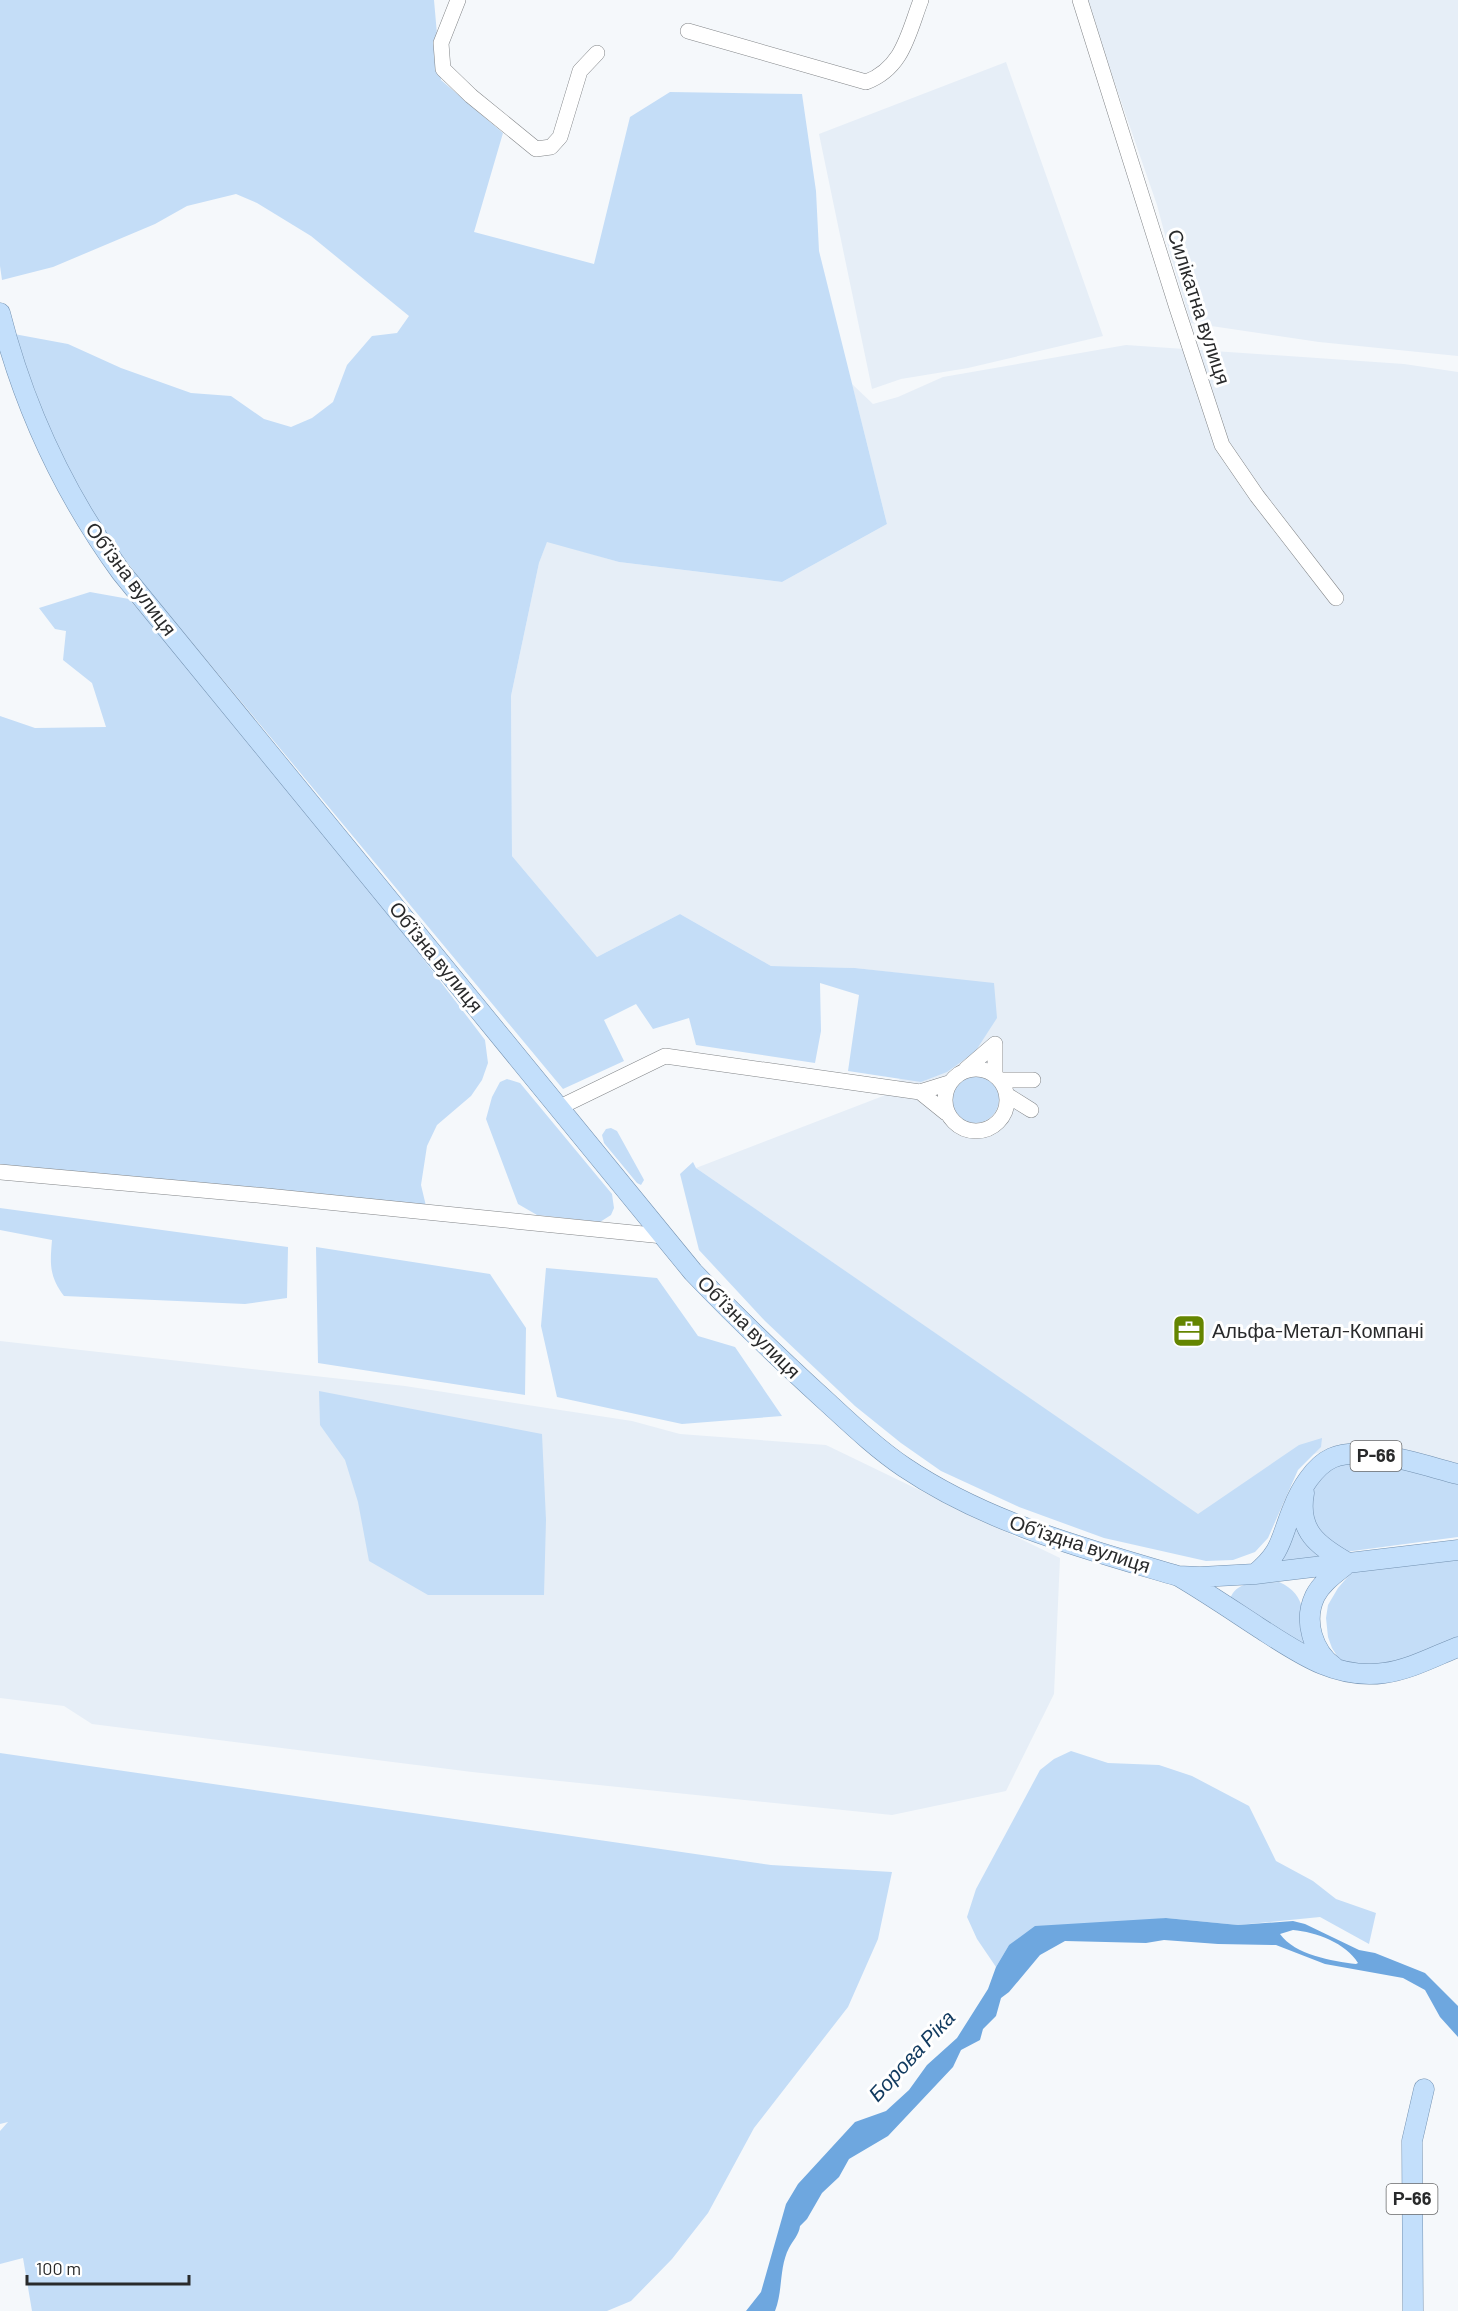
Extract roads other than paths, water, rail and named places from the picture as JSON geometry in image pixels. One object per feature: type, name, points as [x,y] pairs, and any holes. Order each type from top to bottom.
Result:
[{"type":"main road","name":"Об’їзна вулиця","points":[[0,313],[12,362],[37,425],[63,482],[107,553],[663,1236],[693,1272],[763,1343],[878,1447],[903,1466],[984,1511]]},
{"type":"main road","name":"Р-66","points":[[1305,1485],[1321,1464],[1343,1455],[1363,1454],[1399,1459],[1458,1474]]},
{"type":"main road","points":[[1305,1485],[1302,1504],[1305,1526],[1320,1545],[1348,1563]]},
{"type":"main road","points":[[1255,1574],[1268,1563],[1281,1545],[1292,1509],[1305,1485]]},
{"type":"main road","name":"Об’їздна вулиця","points":[[984,1511],[1032,1532],[1178,1576]]},
{"type":"main road","points":[[1178,1576],[1221,1577],[1255,1574],[1458,1550]]},
{"type":"main road","points":[[1339,1671],[1324,1660],[1317,1647],[1310,1625],[1311,1611],[1316,1596],[1328,1580],[1348,1563]]},
{"type":"main road","points":[[1178,1576],[1293,1651],[1318,1664],[1339,1671],[1363,1675],[1386,1673],[1458,1647]]},
{"type":"main road","name":"Р-66","points":[[1413,2311],[1412,2141],[1418,2106],[1424,2089]]},
{"type":"street","points":[[458,0],[441,43],[443,69],[471,96],[536,149],[551,147],[560,137],[580,70],[597,53]]},
{"type":"street","points":[[688,31],[866,82],[881,76],[896,62],[921,0]]},
{"type":"street","name":"Силікатна вулиця","points":[[1080,0],[1222,446],[1257,496],[1336,598]]},
{"type":"street","points":[[946,1113],[944,1095],[949,1083],[995,1044],[1006,1112]]},
{"type":"street","points":[[558,1108],[665,1056],[920,1092],[949,1083]]},
{"type":"street","points":[[920,1092],[946,1113],[957,1126],[975,1132],[992,1128],[1006,1112],[1031,1110],[979,1068],[966,1069]]},
{"type":"street","points":[[0,1172],[279,1197],[663,1236]]},
{"type":"water","points":[[1166,1918],[1238,1925],[1293,1921],[1305,1924],[1359,1950],[1375,1953],[1425,1973],[1458,2006],[1458,2037],[1440,2017],[1425,1990],[1403,1978],[1325,1964],[1276,1945],[1164,1940],[1146,1943],[1065,1941],[1040,1955],[1009,1992],[1001,1998],[996,2016],[983,2029],[980,2040],[961,2050],[953,2067],[888,2136],[849,2159],[839,2177],[822,2193],[807,2219],[800,2226],[786,2255],[775,2311],[746,2311],[761,2292],[786,2204],[798,2184],[855,2122],[886,2111],[909,2090],[927,2065],[957,2038],[988,1989],[996,1967],[1009,1945],[1035,1926]],"holes":[[[1293,1930],[1338,1944],[1358,1963],[1336,1961],[1304,1952],[1280,1934]]]},
{"type":"place","name":"Альфа-Метал-Компані","points":[[1189,1331]]},
{"type":"water label","name":"Борова Ріка","points":[[912,2056]]}]
